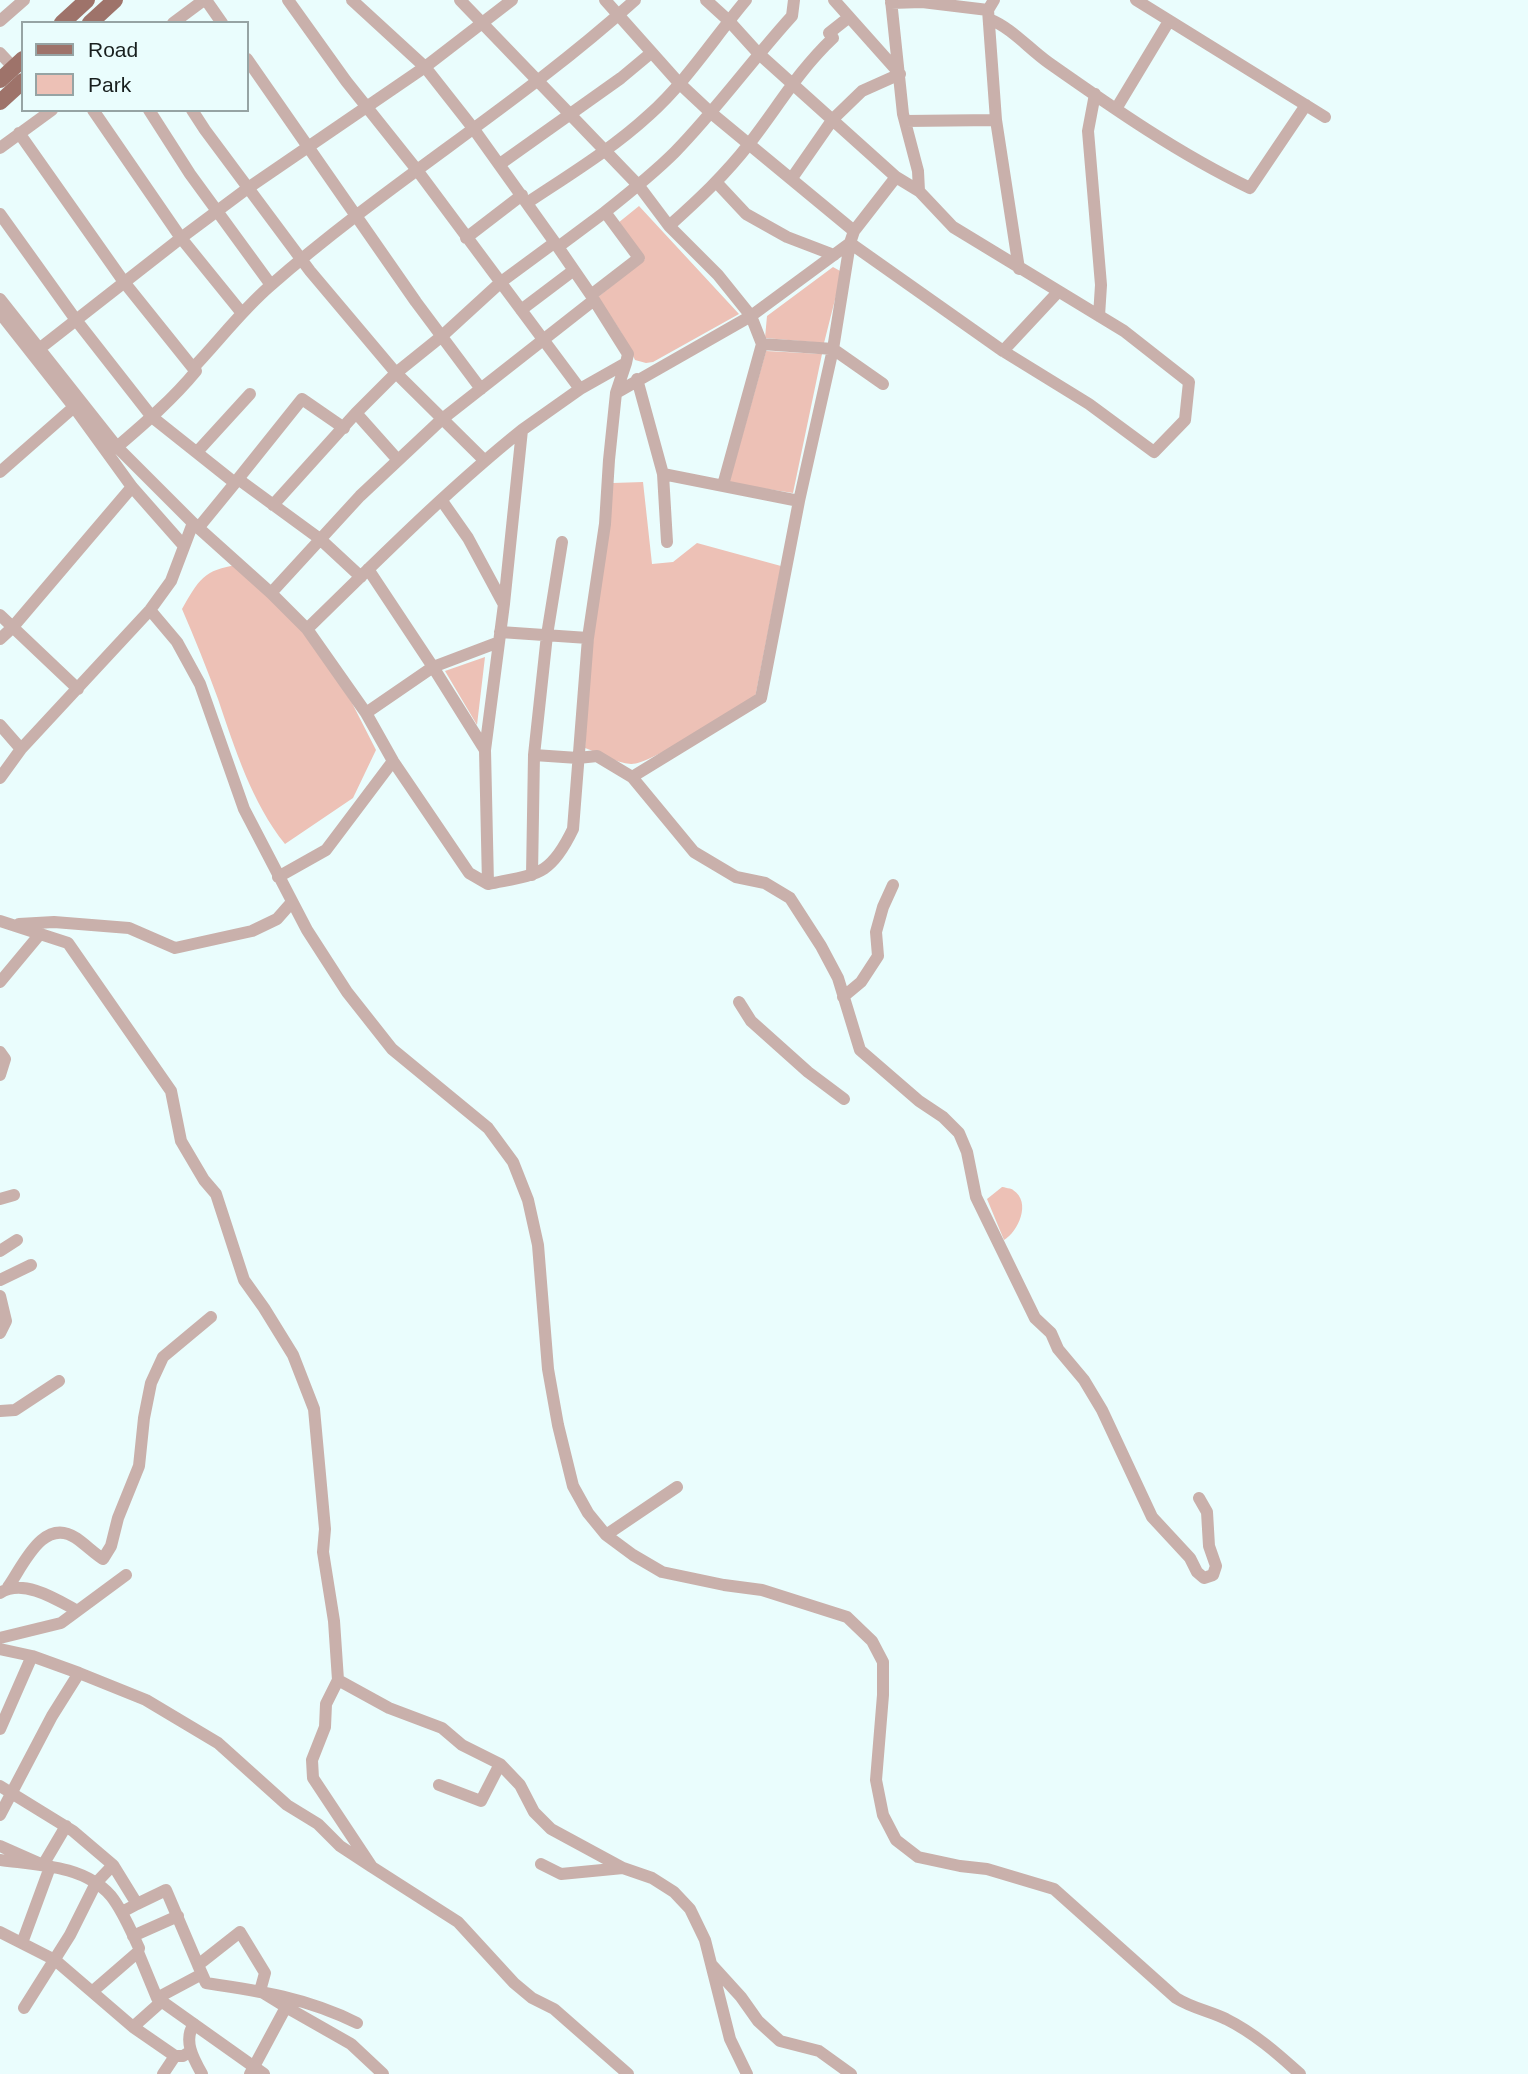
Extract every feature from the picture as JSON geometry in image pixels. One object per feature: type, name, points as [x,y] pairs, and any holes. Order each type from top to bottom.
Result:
[{"type":"main road","points":[[66,21],[95,6]]},
{"type":"main road","points":[[0,80],[18,63]]},
{"type":"main road","points":[[0,102],[21,83]]},
{"type":"street","points":[[2,17],[24,0]]},
{"type":"street","points":[[176,21],[205,0],[221,21]]},
{"type":"street","points":[[288,0],[366,108],[417,170],[580,389]]},
{"type":"street","points":[[0,299],[117,447],[307,629],[366,713],[393,761],[469,873],[488,884],[532,875],[548,866],[561,853],[573,828],[589,638],[605,524],[616,393],[628,354],[574,270],[473,128],[425,67],[352,0]]},
{"type":"street","points":[[461,0],[570,116],[607,150],[669,226],[718,275],[751,316],[762,344],[723,485]]},
{"type":"street","points":[[39,349],[248,188],[425,67],[512,0]]},
{"type":"street","points":[[605,0],[679,83],[710,112],[792,178],[852,237],[1003,351],[1089,404],[1154,452],[1185,420],[1189,382],[1124,331],[953,227],[919,191],[896,177],[758,53],[706,0]]},
{"type":"street","points":[[193,368],[241,312],[271,285],[355,216],[538,80],[635,0]]},
{"type":"street","points":[[466,238],[524,199],[607,150],[651,114],[746,0]]},
{"type":"street","points":[[273,505],[396,373],[442,336],[501,282],[605,212],[639,186],[675,152],[792,16],[794,0]]},
{"type":"street","points":[[834,0],[900,74]]},
{"type":"street","points":[[1136,0],[1325,117]]},
{"type":"street","points":[[919,191],[918,171],[905,121],[891,1],[923,1],[990,10]]},
{"type":"street","points":[[990,10],[998,23],[1046,61],[1116,109],[1223,175],[1250,188],[1306,105]]},
{"type":"street","points":[[990,10],[996,120],[1019,269]]},
{"type":"street","points":[[669,226],[717,183],[750,143],[792,82],[833,38],[830,33],[848,18]]},
{"type":"street","points":[[1116,109],[1169,22]]},
{"type":"street","points":[[0,53],[18,63]]},
{"type":"street","points":[[500,164],[570,116],[651,53]]},
{"type":"street","points":[[248,60],[355,216],[481,389]]},
{"type":"street","points":[[792,178],[833,119],[862,91],[900,74]]},
{"type":"street","points":[[1095,94],[1088,131],[1101,285],[1099,316]]},
{"type":"street","points":[[0,148],[49,112]]},
{"type":"street","points":[[94,112],[181,238],[241,312]]},
{"type":"street","points":[[150,112],[190,174],[271,285]]},
{"type":"street","points":[[193,112],[302,260],[396,373],[484,460]]},
{"type":"street","points":[[905,121],[996,120]]},
{"type":"street","points":[[19,133],[124,282],[196,371],[152,417],[117,447]]},
{"type":"street","points":[[616,393],[751,316],[834,256],[852,237],[896,177]]},
{"type":"street","points":[[717,183],[746,214],[787,237],[834,256]]},
{"type":"street","points":[[271,593],[397,459],[639,258],[605,212]]},
{"type":"street","points":[[0,214],[76,320],[152,417],[364,573],[433,667],[485,750]]},
{"type":"street","points":[[632,777],[761,698],[799,500],[833,349],[852,237]]},
{"type":"street","points":[[521,310],[574,270]]},
{"type":"street","points":[[1003,351],[1058,292]]},
{"type":"street","points":[[0,313],[74,407],[132,487],[184,546]]},
{"type":"street","points":[[762,344],[833,349],[883,383]]},
{"type":"street","points":[[307,629],[484,460],[580,389],[626,363]]},
{"type":"street","points":[[638,379],[663,474],[667,542]]},
{"type":"street","points":[[197,452],[250,394]]},
{"type":"street","points":[[0,778],[21,749],[150,610],[171,581],[184,546],[196,525],[237,481],[302,400],[344,428]]},
{"type":"street","points":[[0,472],[74,407]]},
{"type":"street","points":[[356,413],[397,459]]},
{"type":"street","points":[[488,884],[485,750],[504,604],[522,430]]},
{"type":"street","points":[[663,474],[799,500]]},
{"type":"street","points":[[0,639],[132,487]]},
{"type":"street","points":[[442,501],[468,537],[504,604]]},
{"type":"street","points":[[532,875],[534,755],[547,635],[562,542]]},
{"type":"street","points":[[150,610],[177,642],[200,684],[244,809],[307,930],[347,992],[392,1049],[488,1128],[513,1162],[528,1200],[538,1244],[548,1369],[558,1425],[573,1486],[588,1513],[607,1535],[662,1572],[762,1590],[847,1617],[872,1641],[883,1662],[876,1780],[883,1815],[896,1840],[918,1857],[987,1869],[1054,1889],[1176,1998],[1192,2008],[1202,2009],[1226,2019],[1263,2040],[1300,2074]]},
{"type":"street","points":[[0,615],[78,689]]},
{"type":"street","points":[[366,713],[433,667],[499,637],[547,635],[589,638]]},
{"type":"street","points":[[0,725],[21,749]]},
{"type":"street","points":[[534,755],[578,758],[597,756],[632,777],[694,852],[736,877],[765,883],[790,898],[838,978],[860,1050],[959,1133],[967,1152],[976,1197],[1035,1318],[1051,1332],[1058,1349],[1084,1380],[1102,1410],[1152,1517],[1190,1558],[1197,1572],[1204,1578],[1213,1574],[1216,1566],[1209,1546],[1207,1511],[1199,1499]]},
{"type":"street","points":[[278,877],[326,850],[393,761]]},
{"type":"street","points":[[843,997],[861,982],[878,956],[876,933],[893,885]]},
{"type":"street","points":[[13,925],[54,922],[129,928],[175,948],[252,931],[277,919],[292,902]]},
{"type":"street","points":[[0,921],[68,943],[171,1091],[181,1140],[204,1180],[216,1194],[244,1280],[293,1355],[314,1409],[325,1529],[323,1552],[334,1622],[338,1680],[326,1704],[325,1727],[312,1760],[313,1778],[372,1867]]},
{"type":"street","points":[[0,982],[40,934]]},
{"type":"street","points":[[739,1002],[751,1021],[808,1072],[844,1099]]},
{"type":"street","points":[[0,1052],[5,1059],[0,1075]]},
{"type":"street","points":[[0,1199],[14,1195]]},
{"type":"street","points":[[0,1251],[17,1240]]},
{"type":"street","points":[[0,1280],[32,1265]]},
{"type":"street","points":[[0,1296],[6,1321],[0,1333]]},
{"type":"street","points":[[76,1610],[46,1594],[4,1590],[36,1542],[56,1533],[74,1536],[103,1559],[111,1546],[118,1518],[139,1466],[151,1383],[163,1357],[211,1317]]},
{"type":"street","points":[[0,1411],[15,1410],[59,1381]]},
{"type":"street","points":[[607,1535],[677,1487]]},
{"type":"street","points":[[0,1638],[61,1623],[126,1575]]},
{"type":"street","points":[[0,1649],[32,1656],[146,1700],[218,1743],[287,1805],[318,1824],[340,1846],[458,1922],[514,1983],[532,1998],[554,2009],[628,2074]]},
{"type":"street","points":[[0,1729],[32,1656]]},
{"type":"street","points":[[0,1815],[6,1789],[79,1673]]},
{"type":"street","points":[[338,1680],[389,1707],[442,1728],[462,1745],[500,1764],[520,1786],[534,1812],[551,1829],[623,1868],[652,1878],[674,1892],[690,1909],[705,1940],[730,2039],[747,2074]]},
{"type":"street","points":[[439,1785],[481,1801],[500,1764]]},
{"type":"street","points":[[6,1789],[66,1826],[113,1865],[137,1904]]},
{"type":"street","points":[[22,1943],[46,1866],[66,1826]]},
{"type":"street","points":[[0,1846],[46,1866]]},
{"type":"street","points":[[0,1860],[72,1871],[96,1883],[110,1896],[121,1912],[159,2000],[256,2072],[286,2007]]},
{"type":"street","points":[[541,1864],[561,1874],[623,1868]]},
{"type":"street","points":[[24,2008],[55,1959],[96,1883],[113,1865]]},
{"type":"street","points":[[121,1912],[166,1890],[206,1983],[297,1998],[330,2009],[358,2023]]},
{"type":"street","points":[[133,1936],[178,1916]]},
{"type":"street","points":[[133,2027],[159,2000],[200,1969],[240,1932],[265,1973],[260,1991]]},
{"type":"street","points":[[0,1947],[3,1933],[55,1959],[133,2027],[175,2056],[183,2056],[191,2051]]},
{"type":"street","points":[[93,1991],[138,1952]]},
{"type":"street","points":[[709,1962],[741,1997],[758,2021],[780,2041],[819,2051],[851,2074]]},
{"type":"street","points":[[260,1991],[351,2043],[383,2074]]},
{"type":"street","points":[[194,2024],[188,2032],[191,2051],[202,2074]]},
{"type":"street","points":[[163,2074],[175,2056]]},
{"type":"green space","points":[[639,206],[739,314],[653,362],[646,363],[635,360],[621,332],[598,297],[645,259],[618,223]]},
{"type":"green space","points":[[833,267],[842,272],[824,343],[765,338],[767,316]]},
{"type":"green space","points":[[766,351],[822,354],[793,493],[729,483]]},
{"type":"green space","points":[[643,482],[652,564],[673,562],[697,543],[781,566],[755,698],[673,747],[631,764],[585,748],[590,666],[613,483]]},
{"type":"green space","points":[[238,565],[302,628],[352,703],[376,750],[353,798],[285,844],[263,811],[246,775],[182,609],[203,578],[217,570]]},
{"type":"green space","points":[[485,657],[477,725],[445,671]]},
{"type":"green space","points":[[1002,1187],[1013,1190],[1022,1202],[1018,1224],[1004,1240],[987,1199]]}]
